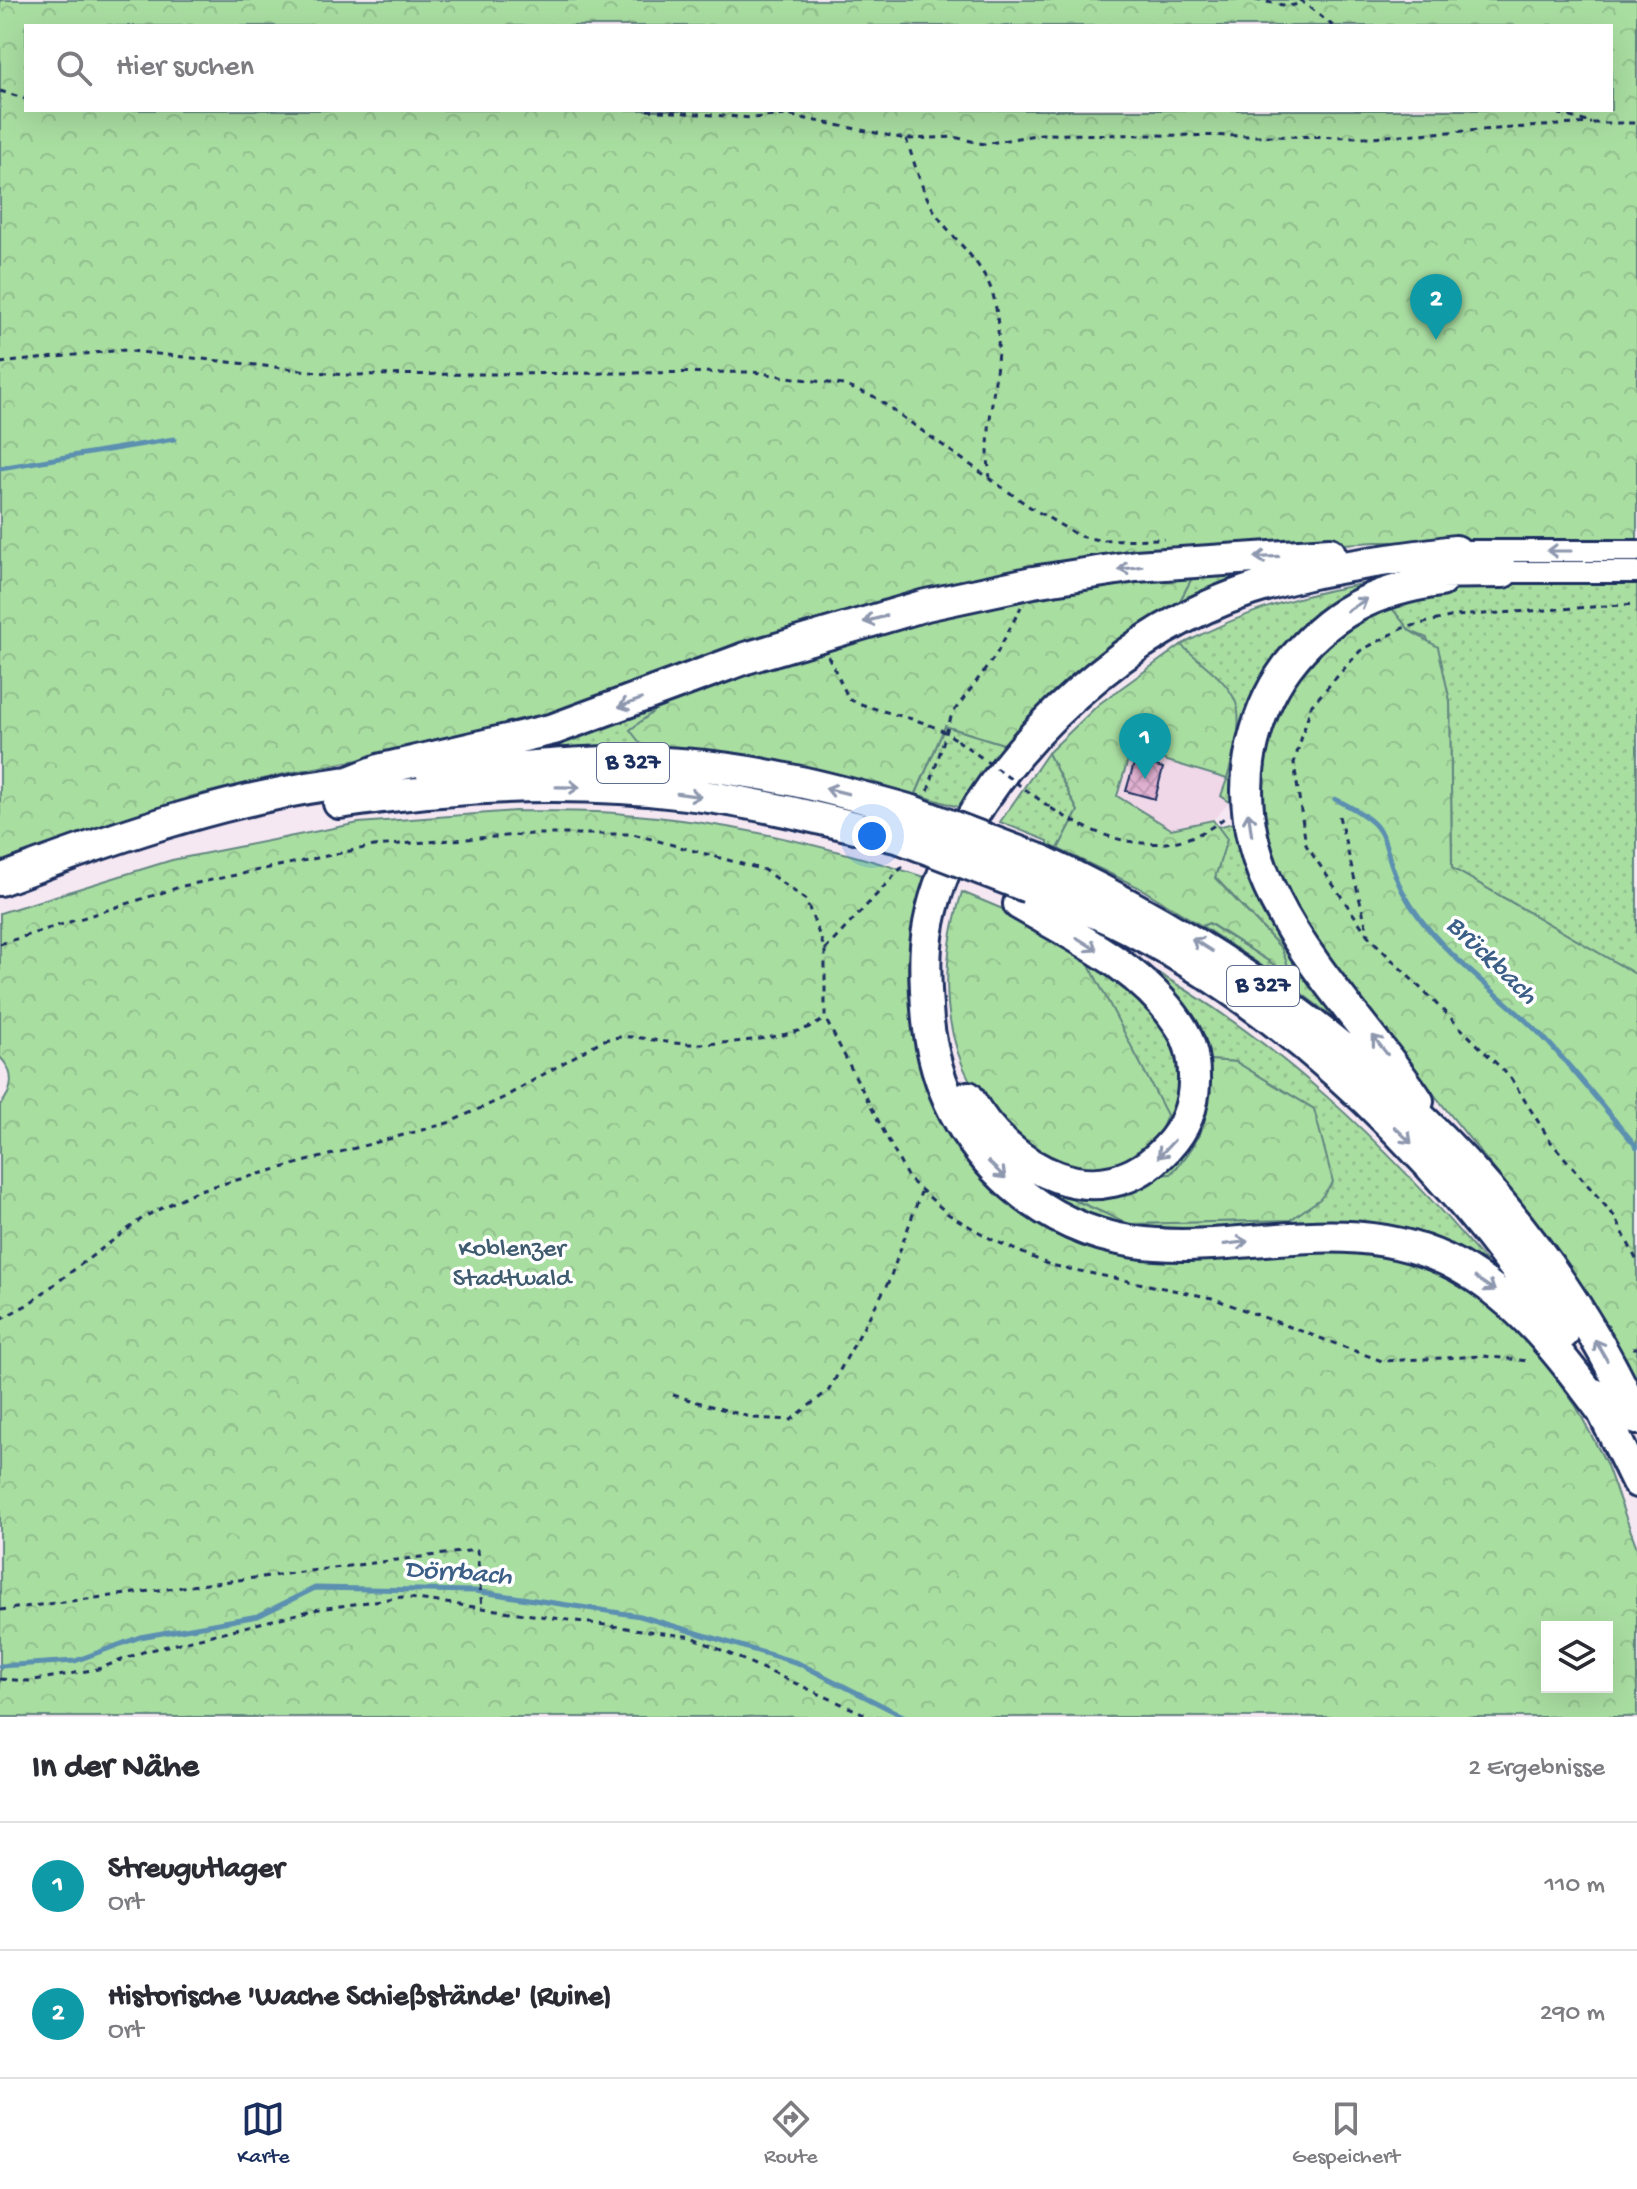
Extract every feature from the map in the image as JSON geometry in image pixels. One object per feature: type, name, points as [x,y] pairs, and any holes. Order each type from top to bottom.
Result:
[{"type":"highway","points":[[349,782],[382,769],[554,729],[746,658],[823,634],[926,605],[1033,582],[1208,560],[1346,552],[1456,551]]},
{"type":"highway","points":[[1456,551],[1351,564],[1301,574],[1241,593],[1185,617],[1132,648],[1083,686],[1009,764],[955,850],[937,896],[926,944],[931,1047],[943,1092],[964,1131],[1005,1178],[1044,1209],[1088,1230],[1153,1246],[1195,1247],[1313,1236],[1363,1238],[1409,1246],[1454,1264],[1490,1286],[1550,1341],[1603,1412]]},
{"type":"highway","points":[[1029,883],[1090,945],[1163,1002],[1189,1043],[1195,1088],[1188,1116],[1166,1150],[1137,1172],[1112,1181],[1085,1183],[1058,1178],[1030,1165],[1004,1146],[980,1119],[962,1086],[946,1043],[939,992],[941,944],[952,898],[996,815],[1052,742],[1095,699],[1141,663],[1192,632],[1246,607],[1305,588],[1355,578],[1408,573],[1503,572]]},
{"type":"highway","points":[[1455,1156],[1386,1053],[1314,963],[1281,911],[1261,872],[1249,828],[1247,788],[1254,737],[1277,681],[1301,649],[1332,620],[1373,596],[1409,585],[1503,572]]},
{"type":"highway","name":"B 327","points":[[0,880],[137,833],[236,806],[349,782],[537,766],[693,764],[809,784],[1111,920],[1170,952],[1345,1078],[1423,1155],[1518,1269],[1567,1341],[1637,1482]]},
{"type":"highway","name":"B 327","points":[[0,889],[293,810],[357,800],[535,786],[686,794],[914,829]]},
{"type":"highway","name":"B 327","points":[[1029,883],[1114,894],[1238,968],[1352,1055],[1455,1156],[1504,1211],[1549,1269],[1589,1331],[1637,1419]]},
{"type":"street","points":[[1456,551],[1637,551]]},
{"type":"street","points":[[1503,572],[1637,572]]},
{"type":"path","points":[[1255,0],[1289,6],[1302,2],[1330,24]]},
{"type":"path","points":[[0,91],[24,98]]},
{"type":"path","points":[[673,112],[752,118],[787,115],[906,139],[954,137],[984,144],[1041,134],[1370,137],[1591,123],[1637,123]]},
{"type":"path","points":[[1553,112],[1591,123]]},
{"type":"path","points":[[906,139],[934,211],[980,266],[995,301],[1000,357],[987,422],[990,478]]},
{"type":"path","points":[[0,363],[122,350],[345,375],[753,372],[858,389],[990,478],[1088,539],[1171,538]]},
{"type":"path","points":[[825,950],[904,869],[952,714],[1003,645],[1033,582]]},
{"type":"path","points":[[1637,604],[1454,616],[1403,628],[1360,651],[1311,706],[1294,763],[1306,845],[1369,937],[1510,1077],[1551,1142],[1615,1217],[1637,1261]]},
{"type":"path","points":[[823,634],[828,655],[849,699],[945,731],[1051,808],[1093,832],[1156,845],[1197,837],[1225,818]]},
{"type":"path","points":[[1339,816],[1369,937]]},
{"type":"path","points":[[0,944],[183,886],[374,846],[532,834],[633,834],[764,870],[806,900],[825,950],[825,1018],[901,1166],[921,1192],[948,1214],[982,1234],[1050,1265],[1212,1298],[1382,1361],[1457,1356],[1528,1361]]},
{"type":"path","points":[[0,1319],[27,1305],[165,1203],[196,1191],[448,1123],[503,1098],[601,1041],[618,1036],[675,1043],[739,1040],[811,1028],[825,1018]]},
{"type":"path","points":[[673,1395],[753,1418],[791,1420],[829,1390],[889,1281],[921,1192]]},
{"type":"path","points":[[0,1610],[477,1550],[482,1608]]},
{"type":"path","points":[[0,1679],[29,1681],[98,1669],[143,1652],[338,1606],[402,1597],[692,1637],[871,1717]]},
{"type":"shaded area","points":[[1130,750],[1227,779],[1221,796],[1230,802],[1213,820],[1171,829],[1116,796]]},
{"type":"green space","points":[[0,0],[1637,0],[1637,541],[1376,542],[1214,552],[1207,545],[1043,567],[915,591],[739,642],[594,704],[440,745],[288,773],[189,797],[125,824],[0,867]]},
{"type":"green space","points":[[1260,568],[1261,574],[1175,610],[1194,574]]},
{"type":"green space","points":[[1194,574],[1175,610],[1104,651],[1038,710],[1007,745],[945,726],[914,798],[648,753],[630,730],[653,712],[656,702],[854,639],[1056,595]]},
{"type":"green space","points":[[1382,581],[1230,802],[1221,796],[1227,779],[1181,645],[1279,604],[1329,590]]},
{"type":"green space","points":[[1475,583],[1637,583],[1637,975],[1452,868],[1450,701],[1427,638],[1410,631],[1386,601]]},
{"type":"green space","points":[[1386,601],[1410,631],[1438,647],[1450,701],[1452,868],[1637,975],[1637,1379],[1593,1305],[1519,1200],[1321,954],[1267,855],[1259,784],[1273,717],[1312,653]]},
{"type":"green space","points":[[1181,645],[1217,676],[1236,702],[1238,732],[1227,779],[1131,750],[1117,796],[1171,829],[1213,820],[1227,839],[1215,878],[1281,948],[1292,976],[1209,923],[1202,926],[1138,887],[1058,849],[1078,811],[1048,753],[1099,704]]},
{"type":"green space","points":[[656,702],[642,744],[648,753],[503,756]]},
{"type":"green space","points":[[945,726],[1007,745],[968,810],[916,794]]},
{"type":"green space","points":[[1048,753],[1078,811],[1058,849],[1048,845],[1048,841],[1000,822]]},
{"type":"green space","name":"Koblenzer Stadtwald","points":[[515,811],[598,812],[742,829],[855,856],[930,879],[917,1034],[1048,1220],[1352,1245],[1462,1279],[1523,1332],[1576,1406],[1606,1463],[1637,1548],[1637,1717],[0,1717],[0,1105],[11,1081],[0,1057],[0,913],[172,860],[359,823]]},
{"type":"green space","points":[[1240,821],[1343,1025],[1288,983],[1202,926],[1208,923],[1291,975],[1281,948],[1215,877],[1226,839],[1218,827]]},
{"type":"green space","points":[[962,892],[1005,910],[1083,953],[1167,1115],[1157,1141],[1109,1168],[1079,1170],[1033,1150],[1003,1125],[980,1098],[964,1067],[953,1035],[948,1001],[948,965]]},
{"type":"green space","points":[[1005,910],[1027,917],[1129,982],[1185,1051],[1181,1117],[1121,1171],[1083,953]]},
{"type":"green space","points":[[1135,960],[1235,1023],[1327,1097],[1411,1179],[1490,1267],[1481,1275],[1179,1241],[1072,1218],[986,1137],[1137,1180],[1130,1195],[1076,1201],[1130,1224],[1290,1220],[1314,1109],[1236,1062],[1209,1060],[1209,1094],[1199,1135],[1171,1174],[1145,1176],[1202,1090]]},
{"type":"green space","points":[[1209,1060],[1236,1062],[1314,1109],[1333,1182],[1320,1199],[1290,1220],[1129,1224],[1075,1200],[1130,1195],[1130,1189],[1145,1176],[1171,1174],[1192,1147],[1204,1122],[1209,1094]]},
{"type":"building","points":[[1135,760],[1163,768],[1155,799],[1126,791]]},
{"type":"waterway","name":"Brückbach","points":[[0,468],[174,439]]},
{"type":"waterway","name":"Brückbach","points":[[1335,799],[1356,810],[1378,829],[1403,892],[1433,934],[1546,1040],[1637,1147]]},
{"type":"waterway","name":"Dörrbach","points":[[0,1666],[75,1661],[140,1637],[258,1616],[315,1588],[475,1591],[640,1616],[798,1663],[905,1717]]},
{"type":"place","name":"Historische 'Wache Schießstände' (Ruine)","points":[[1436,340]]},
{"type":"place","name":"Streugutlager","points":[[1145,779]]}]
